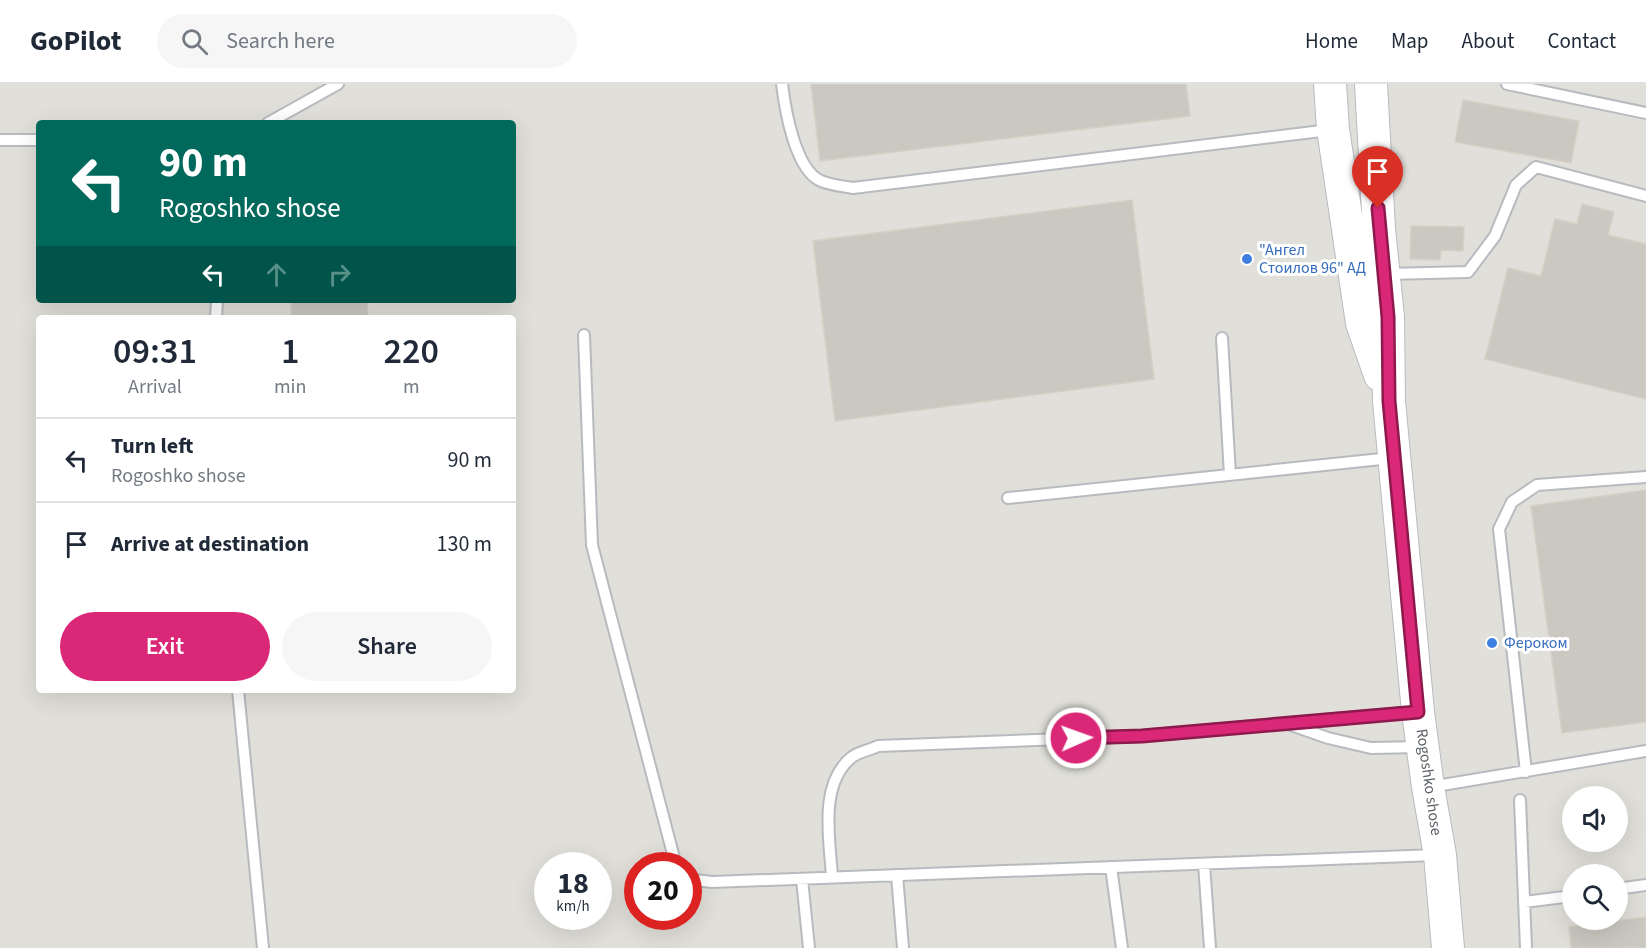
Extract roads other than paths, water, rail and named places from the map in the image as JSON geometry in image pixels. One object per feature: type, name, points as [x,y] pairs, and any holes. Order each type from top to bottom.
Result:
[{"type":"main road","name":"Rogoshko shose","points":[[1330,84],[1333,129],[1362,324],[1389,401]]},
{"type":"main road","name":"Rogoshko shose","points":[[1371,84],[1388,317],[1389,401],[1418,712],[1440,855],[1448,948]]},
{"type":"lane","points":[[273,120],[338,84]]},
{"type":"lane","points":[[782,84],[787,119],[801,160],[819,180],[853,188],[1333,129]]},
{"type":"lane","points":[[1507,84],[1646,113]]},
{"type":"lane","points":[[0,140],[36,140]]},
{"type":"lane","points":[[1384,274],[1468,272],[1495,236],[1516,185],[1536,167],[1646,196]]},
{"type":"lane","points":[[584,335],[592,545],[672,852]]},
{"type":"lane","points":[[1222,338],[1230,475]]},
{"type":"lane","points":[[1008,498],[1395,458]]},
{"type":"lane","points":[[1526,772],[1499,529],[1512,502],[1537,485],[1646,477]]},
{"type":"lane","points":[[238,693],[263,948]]},
{"type":"lane","points":[[832,878],[827,810],[836,778],[852,757],[878,746],[1142,736],[1418,712]]},
{"type":"lane","points":[[1286,724],[1328,738],[1371,748],[1423,747]]},
{"type":"lane","points":[[1428,787],[1646,751]]},
{"type":"lane","points":[[1520,800],[1526,948]]},
{"type":"lane","points":[[702,881],[1440,855]]},
{"type":"lane","points":[[1204,864],[1210,948]]},
{"type":"lane","points":[[1111,867],[1122,948]]},
{"type":"lane","points":[[897,875],[903,948]]},
{"type":"lane","points":[[802,879],[809,948]]},
{"type":"lane","points":[[1628,887],[1646,885]]},
{"type":"lane","points":[[1524,902],[1562,897]]},
{"type":"place","name":"\"Ангел Стоилов 96\" АД","points":[[1247,259]]},
{"type":"place","name":"Фероком","points":[[1492,643]]}]
